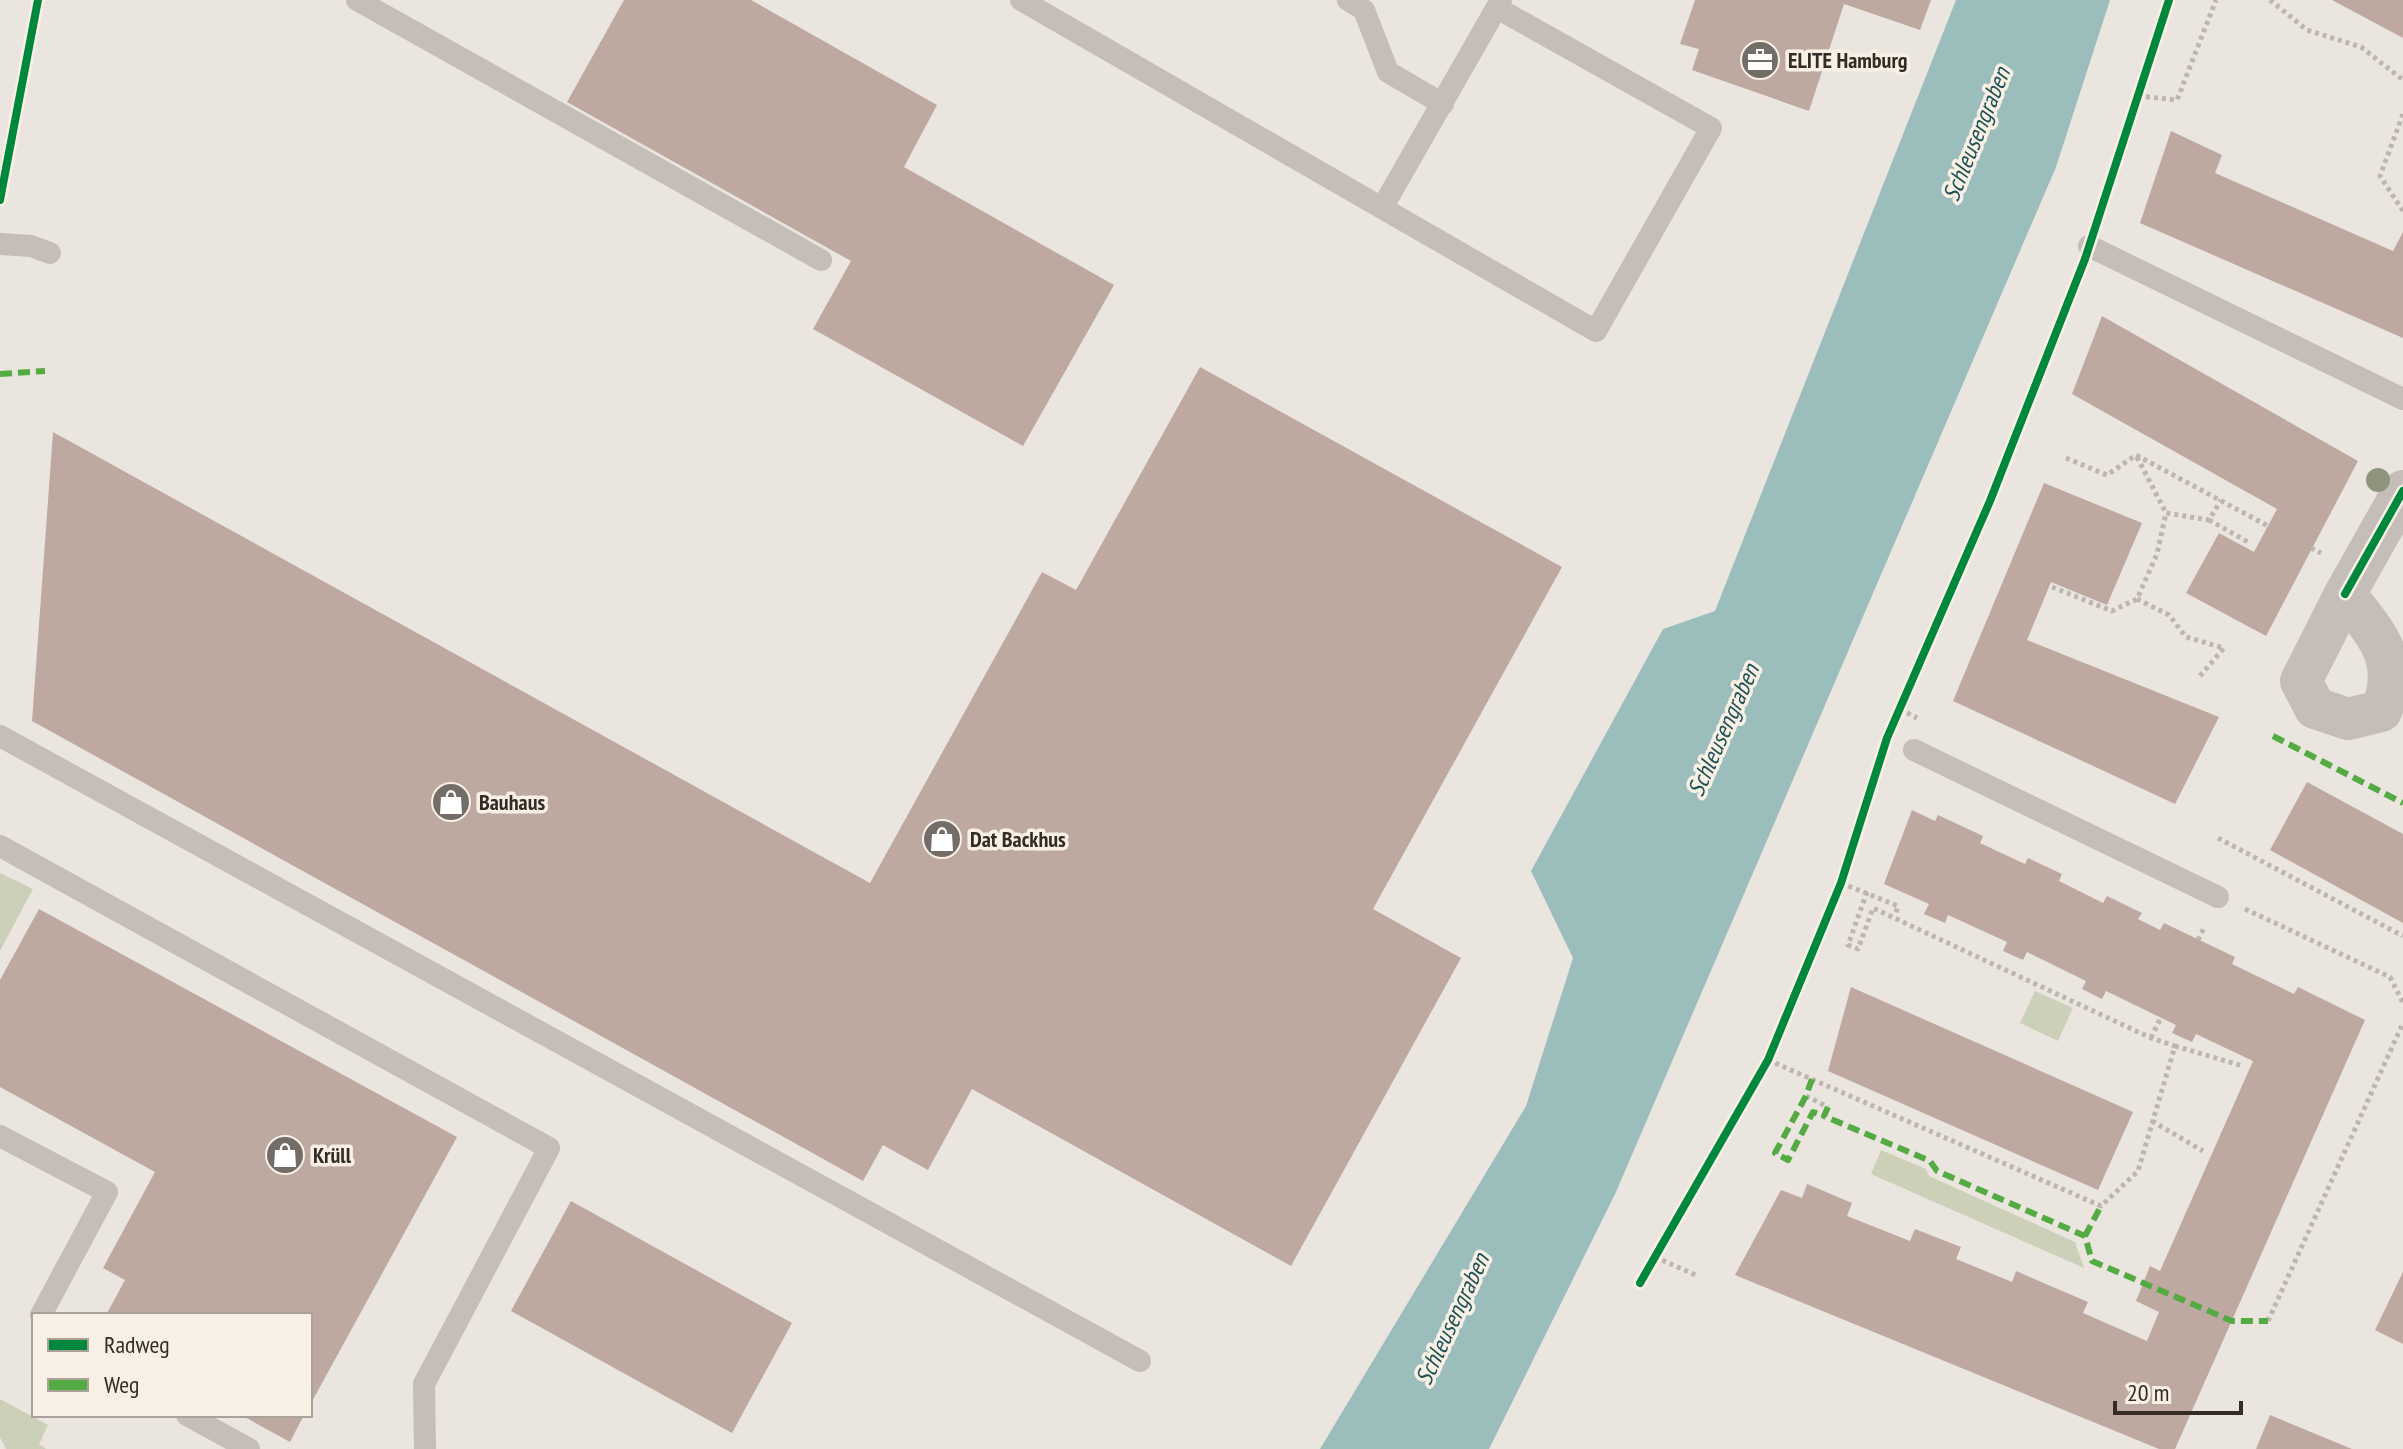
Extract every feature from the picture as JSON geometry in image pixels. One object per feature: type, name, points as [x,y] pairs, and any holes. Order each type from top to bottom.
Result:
[{"type":"street","points":[[2345,594],[2403,491]]},
{"type":"lane","points":[[357,0],[821,260]]},
{"type":"lane","points":[[1021,0],[1382,208],[1596,331],[1711,128],[1499,4],[1382,208]]},
{"type":"lane","points":[[1348,0],[1364,10],[1388,72],[1443,104]]},
{"type":"lane","points":[[0,244],[31,246],[50,253]]},
{"type":"lane","points":[[2089,246],[2403,399]]},
{"type":"lane","points":[[0,736],[1140,1361]]},
{"type":"lane","points":[[1914,750],[2218,897]]},
{"type":"lane","points":[[0,846],[549,1148],[424,1384],[425,1449]]},
{"type":"lane","points":[[0,1136],[107,1192],[42,1313]]},
{"type":"lane","points":[[191,1417],[249,1449]]},
{"type":"path","points":[[1887,738],[1990,501],[2089,246],[2169,0]]},
{"type":"path","points":[[2138,96],[2177,100],[2216,0]]},
{"type":"path","points":[[2270,0],[2307,30],[2361,47],[2403,80]]},
{"type":"path","points":[[2403,114],[2380,176],[2403,211]]},
{"type":"path","points":[[2066,458],[2107,475],[2136,455]]},
{"type":"path","points":[[2136,455],[2268,526]]},
{"type":"path","points":[[2052,587],[2112,611],[2137,599],[2157,554],[2166,513],[2136,455]]},
{"type":"path","points":[[2209,520],[2221,500]]},
{"type":"path","points":[[2166,513],[2209,520],[2248,542]]},
{"type":"path","points":[[2137,599],[2169,615],[2186,637],[2224,648],[2200,676]]},
{"type":"path","points":[[1640,1283],[1768,1060],[1841,883],[1883,753]]},
{"type":"path","points":[[2218,838],[2403,936]]},
{"type":"path","points":[[1841,883],[1898,906],[1895,916]]},
{"type":"path","points":[[1867,892],[1848,945],[1858,949],[1873,908],[2151,1038],[2243,1066]]},
{"type":"path","points":[[2218,897],[2390,977],[2403,1003]]},
{"type":"path","points":[[2151,1038],[2161,1017]]},
{"type":"path","points":[[2268,1321],[2403,1023]]},
{"type":"path","points":[[1768,1060],[2101,1206],[2138,1171],[2175,1046]]},
{"type":"path","points":[[1806,1096],[1828,1107]]},
{"type":"path","points":[[2152,1121],[2203,1151]]},
{"type":"path","points":[[1655,1257],[1698,1276]]},
{"type":"green space","points":[[0,873],[33,889],[0,951]]},
{"type":"green space","points":[[2035,991],[2073,1008],[2058,1041],[2020,1023]]},
{"type":"green space","points":[[1881,1150],[1926,1169],[1929,1176],[2075,1242],[2084,1268],[1871,1174]]},
{"type":"green space","points":[[0,1399],[48,1425],[39,1444],[46,1449],[6,1449],[0,1437]]},
{"type":"water","name":"Schleusengraben","points":[[1956,0],[2110,0],[2056,167],[1616,1192],[1489,1449],[1320,1449],[1526,1106],[1573,958],[1531,871],[1663,629],[1715,611]]},
{"type":"building","points":[[624,0],[751,0],[937,105],[904,167],[1114,285],[1023,446],[813,329],[851,261],[567,102]]},
{"type":"building","name":"ELITE Hamburg","points":[[1695,0],[1931,0],[1920,30],[1844,4],[1809,111],[1692,70],[1699,49],[1680,44]]},
{"type":"building","points":[[2332,0],[2403,0],[2403,38]]},
{"type":"building","points":[[2171,131],[2222,155],[2215,173],[2393,251],[2403,232],[2403,338],[2140,223]]},
{"type":"building","points":[[2102,316],[2358,461],[2266,636],[2186,593],[2219,533],[2254,552],[2277,509],[2072,394]]},
{"type":"building","name":"Bauhaus","points":[[1200,367],[1562,567],[1373,909],[1461,958],[1291,1266],[972,1089],[928,1170],[883,1145],[863,1181],[32,721],[53,432],[870,883],[1042,572],[1076,590]]},
{"type":"building","points":[[2044,483],[2142,523],[2107,605],[2051,582],[2027,640],[2219,717],[2175,804],[1953,701]]},
{"type":"building","points":[[2307,782],[2403,834],[2403,923],[2270,850]]},
{"type":"building","points":[[1912,810],[1935,821],[1938,815],[1983,836],[1980,843],[2025,864],[2028,858],[2062,874],[2059,881],[2103,903],[2107,896],[2142,913],[2138,919],[2160,930],[2164,923],[2235,957],[2232,964],[2294,994],[2298,987],[2365,1020],[2175,1449],[2159,1449],[1735,1275],[1781,1190],[1802,1198],[1807,1184],[1852,1203],[1847,1216],[1910,1241],[1915,1229],[1961,1247],[1956,1259],[2012,1282],[2016,1271],[2088,1302],[2083,1313],[2147,1341],[2159,1312],[2136,1301],[2150,1266],[2160,1271],[2253,1061],[2196,1034],[2192,1042],[2172,1033],[2176,1025],[2106,991],[2102,999],[2082,989],[2086,981],[2027,952],[2023,960],[2003,951],[2007,942],[1948,915],[1945,923],[1924,914],[1929,904],[1884,884]]},
{"type":"building","name":"Krüll","points":[[39,909],[457,1137],[312,1401],[312,1313],[107,1313],[125,1280],[103,1268],[155,1172],[0,1087],[0,980]]},
{"type":"building","points":[[1851,987],[2133,1112],[2098,1190],[1828,1071]]},
{"type":"building","points":[[571,1201],[792,1323],[732,1433],[511,1311]]},
{"type":"building","points":[[2403,1272],[2403,1344],[2375,1330]]},
{"type":"building","points":[[2270,1415],[2352,1449],[2256,1449]]},
{"type":"building","points":[[245,1417],[303,1417],[290,1442]]},
{"type":"marked path","points":[[0,374],[45,371]]},
{"type":"marked path","points":[[2273,736],[2403,803]]},
{"type":"marked path","points":[[1812,1079],[1775,1153],[1788,1160],[1813,1112],[1824,1116]]},
{"type":"marked path","points":[[1828,1107],[1824,1116],[1930,1161],[1937,1171],[2085,1236],[2092,1261],[2232,1321],[2268,1321]]},
{"type":"marked path","points":[[2085,1236],[2101,1206]]},
{"type":"cycle path","points":[[0,200],[38,0]]},
{"type":"cycle path","points":[[1640,1283],[1768,1060],[1841,883],[1887,738],[1990,501],[2085,259],[2169,0]]},
{"type":"cycle path","points":[[2345,594],[2403,491]]},
{"type":"place","name":"ELITE Hamburg","points":[[1760,60]]},
{"type":"place","name":"Bauhaus","points":[[451,802]]},
{"type":"place","name":"Dat Backhus","points":[[942,839]]},
{"type":"place","name":"Krüll","points":[[285,1155]]}]
